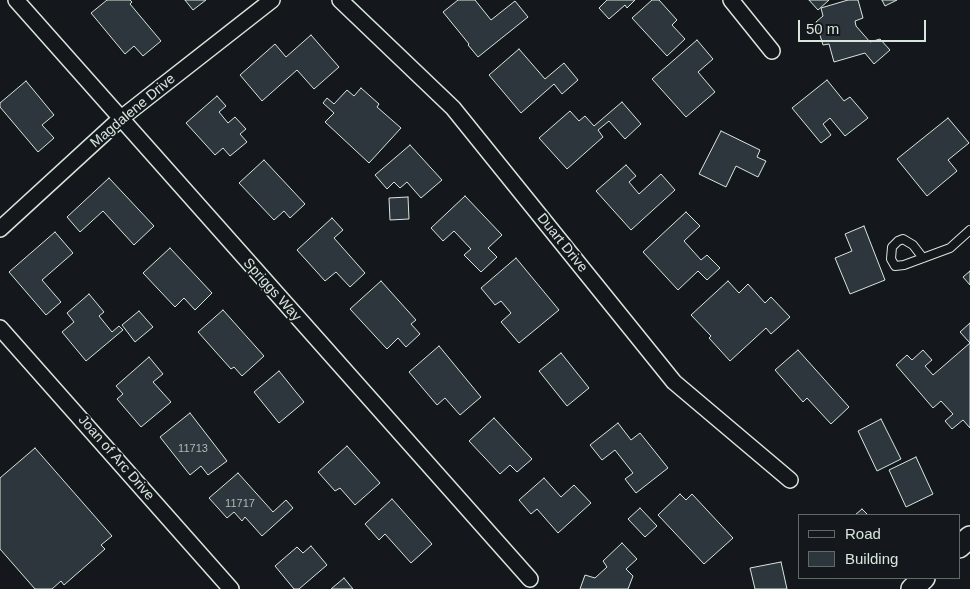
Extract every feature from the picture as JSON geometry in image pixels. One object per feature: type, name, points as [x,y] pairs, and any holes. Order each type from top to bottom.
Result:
[{"type":"street","name":"Spriggs Way","points":[[16,0],[530,579]]},
{"type":"street","name":"Magdalene Drive","points":[[0,229],[120,119],[272,0]]},
{"type":"street","name":"Duart Drive","points":[[340,0],[453,108],[674,382],[790,480]]},
{"type":"street","points":[[730,0],[772,51]]},
{"type":"street","name":"Joan of Arc Drive","points":[[0,328],[231,589]]},
{"type":"street","points":[[960,546],[970,536]]},
{"type":"street","points":[[912,589],[923,579]]},
{"type":"lane","points":[[923,258],[950,248],[970,230]]},
{"type":"building","points":[[107,0],[130,0],[132,2],[130,4],[161,41],[143,56],[134,46],[125,54],[91,13]]},
{"type":"building","points":[[185,0],[206,0],[193,10]]},
{"type":"building","points":[[458,0],[475,0],[491,20],[515,1],[528,17],[478,57],[443,12]]},
{"type":"building","points":[[607,0],[635,0],[627,8],[625,5],[609,19],[599,8]]},
{"type":"building","points":[[652,0],[659,0],[677,20],[672,25],[685,39],[667,56],[632,18]]},
{"type":"building","points":[[809,0],[829,0],[818,10]]},
{"type":"building","points":[[848,0],[858,0],[863,18],[855,21],[856,26],[870,42],[880,39],[890,50],[874,64],[865,53],[834,62],[829,44],[823,45],[816,22],[823,16],[821,8]]},
{"type":"building","points":[[882,0],[897,0],[885,6]]},
{"type":"building","points":[[311,35],[339,67],[314,89],[297,70],[262,101],[240,75],[275,44],[286,57]]},
{"type":"building","points":[[697,40],[713,59],[698,72],[715,92],[686,117],[652,79]]},
{"type":"building","points":[[519,49],[545,79],[564,63],[578,80],[562,94],[554,84],[521,113],[489,75]]},
{"type":"building","points":[[827,80],[844,101],[850,97],[868,118],[845,136],[830,118],[823,124],[831,135],[821,143],[792,108]]},
{"type":"building","points":[[26,81],[54,115],[42,125],[54,138],[38,152],[0,107],[0,103]]},
{"type":"building","points":[[361,88],[379,104],[377,107],[401,128],[369,163],[325,122],[334,113],[323,103],[327,98],[334,104],[347,90],[354,96]]},
{"type":"building","points":[[217,96],[226,106],[219,112],[228,123],[235,117],[246,129],[240,134],[247,142],[230,156],[223,148],[215,155],[186,123]]},
{"type":"building","points":[[622,102],[641,124],[625,139],[609,121],[598,130],[603,137],[567,169],[539,138],[570,111],[579,121],[585,116],[594,126]]},
{"type":"building","points":[[948,118],[969,143],[948,160],[957,171],[927,196],[897,159]]},
{"type":"building","points":[[721,131],[760,150],[757,157],[766,161],[758,177],[736,166],[726,187],[699,174]]},
{"type":"building","points":[[410,145],[442,180],[421,198],[407,182],[400,188],[394,182],[387,189],[375,175]]},
{"type":"building","points":[[264,160],[305,204],[290,218],[284,211],[274,220],[239,183]]},
{"type":"building","points":[[626,165],[636,176],[629,182],[639,194],[661,174],[675,190],[631,230],[596,191]]},
{"type":"building","points":[[109,178],[154,226],[134,245],[103,211],[80,232],[67,217]]},
{"type":"building","points":[[465,196],[502,235],[488,248],[497,257],[481,272],[464,255],[471,249],[454,231],[443,241],[431,228]]},
{"type":"building","points":[[408,197],[409,219],[390,220],[389,198]]},
{"type":"building","points":[[686,212],[700,226],[684,241],[701,260],[707,255],[720,268],[707,280],[698,271],[678,290],[643,252]]},
{"type":"building","points":[[332,218],[343,230],[334,238],[365,273],[350,287],[336,272],[325,281],[297,250]]},
{"type":"building","points":[[864,226],[885,280],[850,294],[835,258],[852,251],[845,234]]},
{"type":"building","points":[[55,232],[73,253],[42,280],[61,302],[46,315],[9,272]]},
{"type":"building","points":[[170,248],[212,293],[195,310],[184,298],[175,307],[143,273]]},
{"type":"building","points":[[516,258],[559,310],[519,343],[501,322],[511,313],[501,301],[495,305],[481,288]]},
{"type":"building","points":[[970,271],[970,285],[963,277]]},
{"type":"building","points":[[381,281],[416,320],[411,324],[420,334],[406,347],[398,338],[387,349],[350,309]]},
{"type":"building","points":[[728,281],[739,293],[748,284],[765,303],[771,297],[790,317],[771,334],[766,328],[730,361],[709,338],[711,336],[691,315]]},
{"type":"building","points":[[89,294],[104,312],[99,316],[112,332],[119,326],[123,330],[86,361],[62,332],[74,322],[67,313]]},
{"type":"building","points":[[223,310],[264,356],[242,376],[234,367],[231,369],[198,332]]},
{"type":"building","points":[[139,311],[153,327],[135,342],[122,325]]},
{"type":"building","points":[[970,323],[970,343],[960,332]]},
{"type":"building","points":[[970,343],[970,428],[963,420],[952,429],[945,421],[953,414],[941,401],[933,408],[896,365],[907,355],[912,360],[923,350],[932,360],[925,366],[933,375]]},
{"type":"building","points":[[439,346],[481,397],[460,415],[445,398],[437,405],[409,372]]},
{"type":"building","points":[[798,350],[849,407],[831,424],[807,398],[803,402],[775,370]]},
{"type":"building","points":[[561,353],[589,388],[567,406],[539,371]]},
{"type":"building","points":[[149,357],[163,374],[153,382],[171,402],[141,427],[117,399],[123,394],[116,386]]},
{"type":"building","points":[[279,371],[304,402],[279,423],[254,392]]},
{"type":"building","points":[[190,413],[227,461],[208,475],[201,466],[190,475],[160,437]]},
{"type":"building","points":[[494,418],[532,459],[517,472],[510,465],[500,474],[469,441]]},
{"type":"building","points":[[881,419],[901,459],[877,471],[858,431]]},
{"type":"building","points":[[618,423],[631,440],[640,433],[668,468],[636,493],[625,479],[633,473],[615,450],[602,460],[590,445]]},
{"type":"building","points":[[347,446],[380,483],[355,505],[340,488],[335,491],[318,472]]},
{"type":"building","points":[[35,448],[112,536],[101,545],[105,549],[64,585],[61,581],[52,589],[35,589],[0,549],[0,478]]},
{"type":"building","points":[[916,457],[933,494],[906,507],[889,470]]},
{"type":"building","points":[[238,473],[273,512],[286,500],[293,508],[262,536],[245,517],[242,521],[234,512],[227,518],[209,498]]},
{"type":"building","points":[[544,478],[561,497],[574,485],[591,503],[558,533],[537,509],[531,514],[519,500]]},
{"type":"building","points":[[680,494],[686,500],[692,494],[733,538],[704,564],[658,515]]},
{"type":"building","points":[[392,499],[432,544],[411,563],[385,534],[379,540],[365,524]]},
{"type":"building","points":[[640,508],[657,526],[645,537],[628,519]]},
{"type":"building","points":[[862,509],[867,514],[856,514]]},
{"type":"building","points":[[622,543],[637,559],[626,569],[633,576],[628,589],[580,589],[585,575],[595,578],[607,567],[603,561]]},
{"type":"building","points":[[311,546],[327,565],[299,589],[294,589],[275,566],[297,547],[303,553]]},
{"type":"building","points":[[781,562],[787,589],[755,589],[750,568]]},
{"type":"building","points":[[344,578],[353,589],[331,589]]}]
